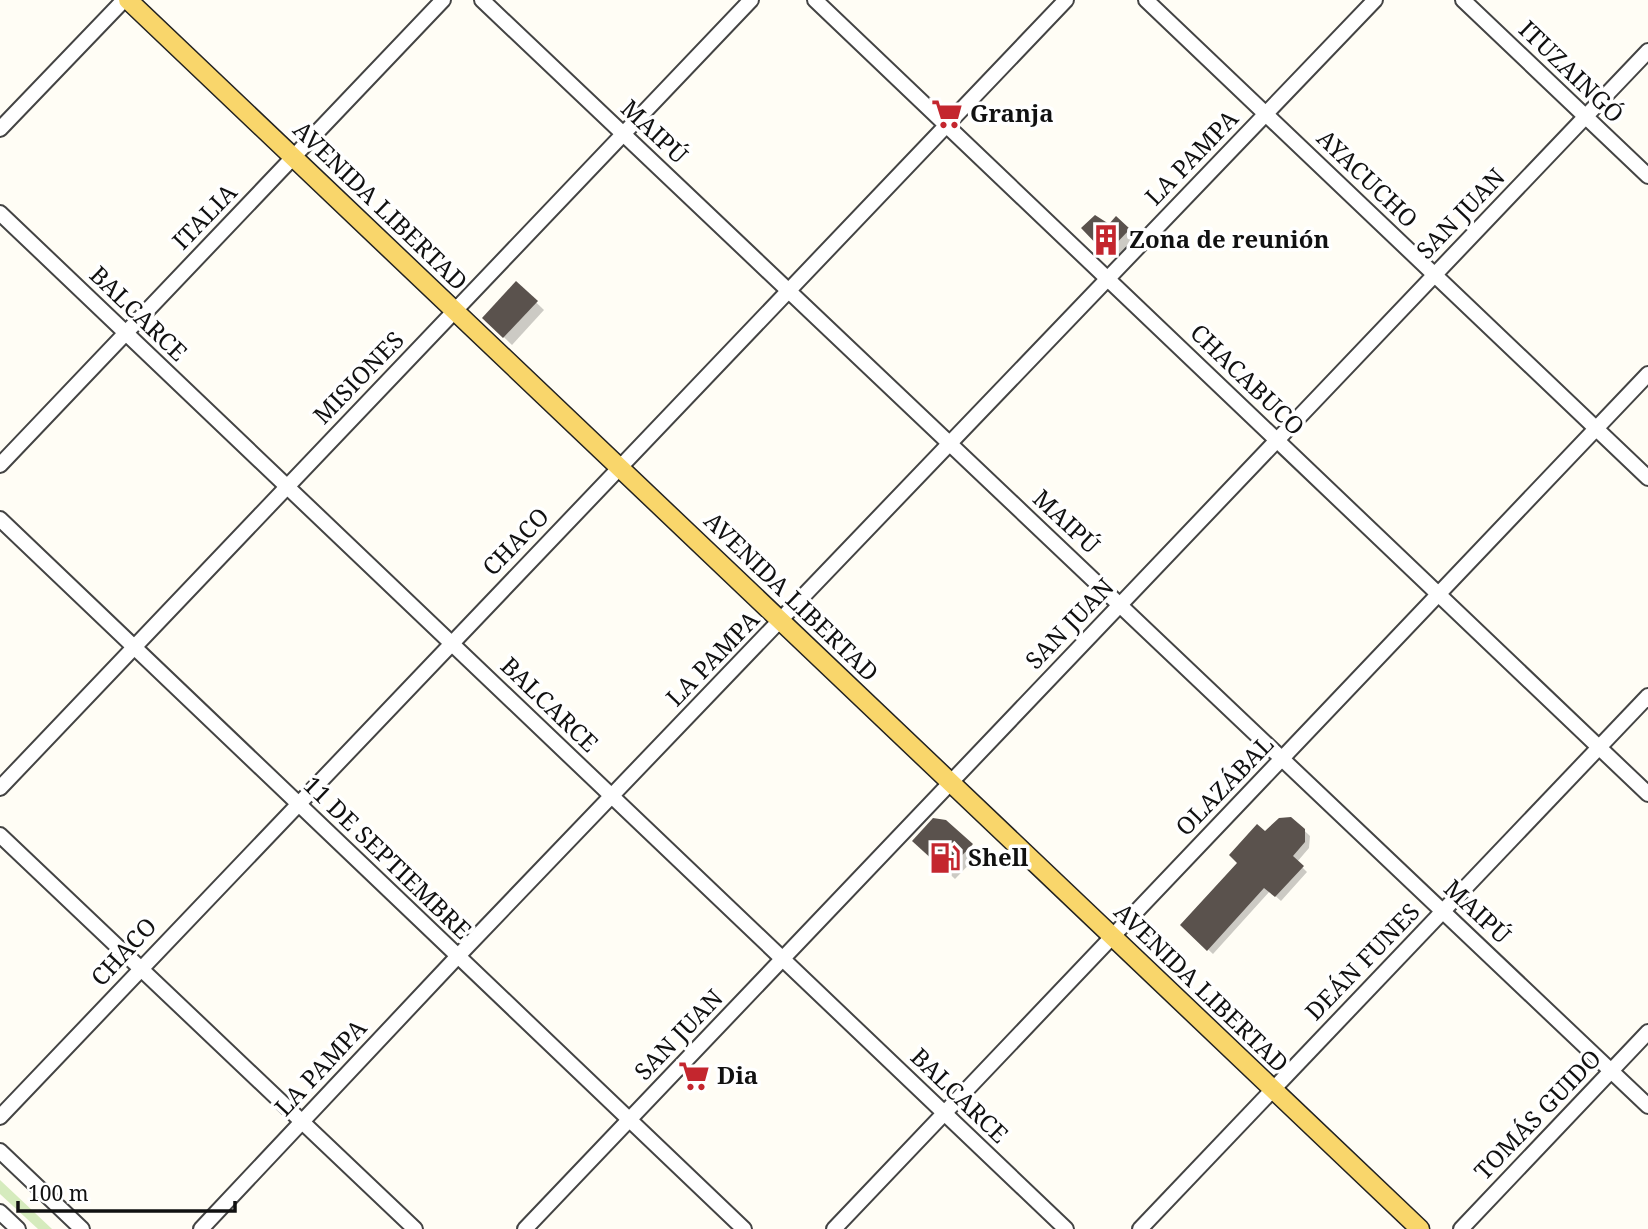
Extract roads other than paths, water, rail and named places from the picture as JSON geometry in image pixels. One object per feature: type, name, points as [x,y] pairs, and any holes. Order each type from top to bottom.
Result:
[{"type":"main road","name":"AVENIDA LIBERTAD","points":[[126,0],[1420,1229]]},
{"type":"street","points":[[0,129],[126,0]]},
{"type":"street","name":"ITALIA","points":[[0,466],[443,0]]},
{"type":"street","name":"MAIPÚ","points":[[482,0],[1648,1107]]},
{"type":"street","name":"MISIONES","points":[[0,788],[751,0]]},
{"type":"street","name":"CHACABUCO","points":[[815,0],[1648,794]]},
{"type":"street","name":"CHACO","points":[[0,1117],[1066,0]]},
{"type":"street","name":"AYACUCHO","points":[[1146,0],[1648,478]]},
{"type":"street","name":"LA PAMPA","points":[[201,1229],[458,956],[1376,0]]},
{"type":"street","name":"ITUZAINGÓ","points":[[1463,0],[1648,176]]},
{"type":"street","name":"SAN JUAN","points":[[525,1229],[1648,51]]},
{"type":"street","name":"BALCARCE","points":[[0,214],[1066,1229]]},
{"type":"street","name":"OLAZÁBAL","points":[[834,1229],[1648,374]]},
{"type":"street","name":"11 DE SEPTIEMBRE","points":[[0,519],[744,1229]]},
{"type":"street","name":"DEÁN FUNES","points":[[1140,1229],[1648,696]]},
{"type":"street","points":[[0,835],[415,1229]]},
{"type":"street","name":"TOMÁS GUIDO","points":[[1461,1229],[1648,1032]]},
{"type":"street","points":[[0,1151],[82,1229]]},
{"type":"street","points":[[0,1212],[18,1229]]},
{"type":"place","name":"Granja","points":[[947,114]]},
{"type":"place","name":"Zona de reunión","points":[[1106,240]]},
{"type":"place","name":"Shell","points":[[945,858]]},
{"type":"place","name":"Dia","points":[[694,1076]]}]
